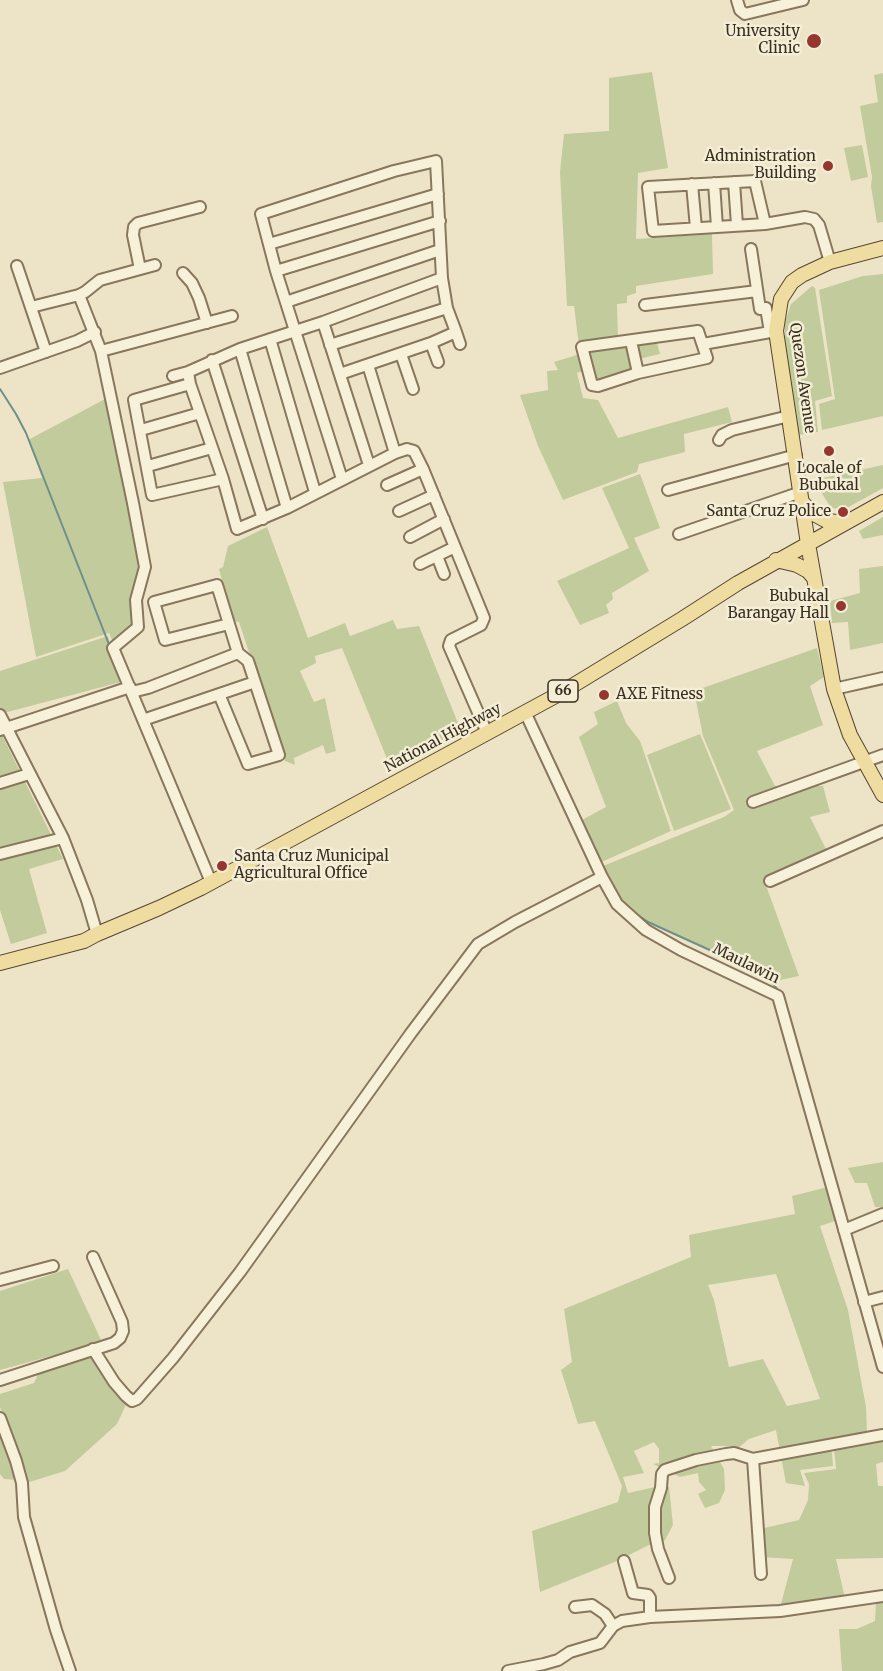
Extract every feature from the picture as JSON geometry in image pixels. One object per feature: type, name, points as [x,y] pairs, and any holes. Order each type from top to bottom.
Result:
[{"type":"main road","name":"Quezon Avenue","points":[[883,248],[830,262],[802,275],[783,292],[773,332],[796,455],[808,544],[834,689],[845,723],[883,795]]},
{"type":"main road","points":[[802,498],[812,513],[827,521],[837,522],[854,518]]},
{"type":"main road","name":"National Highway","points":[[0,963],[84,941],[211,882],[581,681],[776,560],[883,502]]},
{"type":"main road","points":[[776,560],[797,565],[808,571],[814,578]]},
{"type":"street","points":[[737,0],[740,10],[745,14],[803,0]]},
{"type":"street","points":[[342,479],[276,272],[261,214],[394,171],[436,161],[442,278],[447,308],[460,344]]},
{"type":"street","points":[[765,224],[755,181],[648,187],[653,231],[765,224],[805,217],[814,219],[822,232],[830,262]]},
{"type":"street","points":[[734,182],[737,225]]},
{"type":"street","points":[[714,183],[717,227]]},
{"type":"street","points":[[692,184],[696,228]]},
{"type":"street","points":[[268,244],[438,194]]},
{"type":"street","points":[[140,269],[133,235],[134,227],[138,223],[200,207]]},
{"type":"street","points":[[276,272],[440,221]]},
{"type":"street","points":[[703,344],[773,332],[766,308],[760,309],[751,249]]},
{"type":"street","points":[[286,302],[440,250]]},
{"type":"street","points":[[31,307],[79,295],[100,280],[155,265]]},
{"type":"street","points":[[17,266],[46,352]]},
{"type":"street","points":[[183,273],[195,291],[207,323]]},
{"type":"street","points":[[173,376],[188,372],[240,349],[323,322],[442,278]]},
{"type":"street","points":[[645,305],[757,291]]},
{"type":"street","points":[[79,295],[101,351],[145,567],[136,600],[138,627],[113,648],[211,882]]},
{"type":"street","points":[[330,345],[447,308]]},
{"type":"street","points":[[101,351],[232,316]]},
{"type":"street","points":[[323,322],[369,465]]},
{"type":"street","points":[[698,331],[707,358],[638,373],[598,386],[592,385],[582,347],[631,341],[698,331]]},
{"type":"street","points":[[0,368],[77,341],[95,332]]},
{"type":"street","points":[[340,374],[401,354],[456,332]]},
{"type":"street","points":[[270,339],[315,492]]},
{"type":"street","points":[[631,341],[638,373]]},
{"type":"street","points":[[431,343],[438,362]]},
{"type":"street","points":[[240,349],[287,507]]},
{"type":"street","points":[[401,354],[413,389]]},
{"type":"street","points":[[212,360],[263,519]]},
{"type":"street","points":[[368,365],[395,453]]},
{"type":"street","points":[[188,372],[237,529],[263,519],[395,453],[411,449],[414,451],[484,618],[481,625],[452,640],[449,646],[487,733]]},
{"type":"street","points":[[190,384],[134,400],[152,495],[223,479]]},
{"type":"street","points":[[141,430],[200,413]]},
{"type":"street","points":[[719,440],[722,435],[732,430],[789,416]]},
{"type":"street","points":[[148,466],[213,448]]},
{"type":"street","points":[[668,490],[796,455]]},
{"type":"street","points":[[387,485],[423,469]]},
{"type":"street","points":[[399,512],[434,495]]},
{"type":"street","points":[[679,534],[802,498]]},
{"type":"street","points":[[410,537],[444,519]]},
{"type":"street","points":[[420,564],[455,547]]},
{"type":"street","points":[[437,556],[444,574]]},
{"type":"street","points":[[219,694],[248,764],[279,754],[248,661],[238,653],[217,585],[154,602],[165,640],[229,624]]},
{"type":"street","points":[[4,729],[131,689],[148,688],[238,653]]},
{"type":"street","points":[[834,689],[883,678]]},
{"type":"street","points":[[143,720],[255,682]]},
{"type":"street","name":"Maulawin","points":[[525,712],[602,878],[617,904],[646,930],[681,950],[778,996],[883,1367]]},
{"type":"street","points":[[0,715],[4,729],[63,838],[87,900],[97,934]]},
{"type":"street","points":[[753,802],[883,754]]},
{"type":"street","points":[[0,783],[29,774]]},
{"type":"street","points":[[770,880],[883,831]]},
{"type":"street","points":[[0,854],[63,838]]},
{"type":"street","points":[[93,1349],[126,1396],[132,1401],[137,1399],[173,1358],[240,1272],[411,1033],[478,944],[515,922],[602,878]]},
{"type":"street","points":[[844,1230],[883,1214]]},
{"type":"street","points":[[0,1380],[114,1343],[120,1338],[123,1331],[122,1322],[93,1257]]},
{"type":"street","points":[[0,1280],[53,1266]]},
{"type":"street","points":[[864,1302],[883,1297]]},
{"type":"street","points":[[0,1418],[16,1461],[23,1496],[24,1517],[70,1671]]},
{"type":"street","points":[[669,1578],[658,1549],[655,1533],[655,1507],[662,1488],[662,1474],[665,1470],[726,1454],[734,1453],[753,1459],[883,1435]]},
{"type":"street","points":[[753,1459],[761,1574]]},
{"type":"street","points":[[624,1561],[633,1593],[648,1595],[650,1598],[650,1617]]},
{"type":"street","points":[[508,1671],[559,1665],[570,1652],[600,1643],[612,1626],[622,1621],[650,1617],[780,1611],[883,1596]]},
{"type":"street","points":[[575,1606],[592,1605],[605,1614],[612,1626]]},
{"type":"green space","points":[[652,72],[668,168],[638,173],[636,239],[712,234],[713,274],[636,286],[636,293],[627,296],[627,303],[617,304],[618,340],[656,340],[660,354],[630,361],[632,372],[597,383],[590,368],[577,373],[583,398],[598,400],[618,438],[728,407],[732,422],[684,434],[685,452],[639,464],[637,472],[563,500],[538,446],[520,395],[548,390],[547,371],[558,370],[554,362],[580,354],[574,306],[567,306],[560,172],[564,134],[609,131],[609,78]]},
{"type":"green space","points":[[883,73],[883,222],[877,223],[860,106],[878,102],[874,75]]},
{"type":"green space","points":[[862,145],[868,177],[851,181],[844,148]]},
{"type":"green space","points":[[883,274],[883,416],[822,430],[819,404],[835,399],[819,290],[863,276]]},
{"type":"green space","points":[[812,286],[815,288],[832,396],[815,401],[818,432],[798,435],[785,345],[785,322],[791,304]]},
{"type":"green space","points":[[107,398],[141,567],[133,625],[113,642],[109,633],[36,657],[3,482],[42,478],[28,440]]},
{"type":"green space","points":[[883,465],[883,488],[845,509],[831,508],[815,482],[823,478]]},
{"type":"green space","points":[[640,474],[660,528],[634,538],[649,571],[612,593],[613,599],[606,605],[609,613],[580,625],[557,581],[629,548],[602,488]]},
{"type":"green space","points":[[883,517],[883,535],[863,539],[859,531]]},
{"type":"green space","points":[[267,527],[308,638],[345,623],[350,636],[393,620],[397,629],[419,626],[462,733],[392,771],[342,648],[315,656],[316,663],[300,671],[314,702],[325,698],[336,751],[326,754],[323,745],[294,758],[295,765],[285,761],[239,622],[233,621],[219,569],[223,567],[228,546]]},
{"type":"green space","points":[[883,566],[883,643],[850,650],[848,622],[832,623],[830,601],[860,593],[859,569]]},
{"type":"green space","points":[[108,636],[121,682],[0,714],[0,671]]},
{"type":"green space","points":[[817,648],[824,677],[810,686],[823,725],[757,751],[775,786],[823,786],[830,812],[810,817],[827,851],[764,880],[799,976],[771,982],[767,976],[648,922],[621,899],[603,866],[724,817],[734,810],[703,736],[694,691]]},
{"type":"green space","points":[[617,701],[626,723],[640,741],[671,831],[597,864],[580,821],[606,807],[579,737],[598,724],[594,712]]},
{"type":"green space","points":[[0,731],[63,859],[29,869],[47,933],[11,944],[0,910]]},
{"type":"green space","points":[[700,734],[731,809],[674,831],[647,755]]},
{"type":"green space","points":[[883,1162],[883,1207],[875,1207],[867,1183],[855,1183],[848,1168]]},
{"type":"green space","points":[[828,1187],[838,1220],[820,1226],[848,1310],[866,1407],[867,1434],[825,1442],[832,1453],[833,1466],[800,1470],[805,1486],[786,1483],[776,1430],[749,1439],[738,1448],[711,1446],[724,1469],[725,1490],[719,1503],[705,1508],[698,1494],[706,1490],[699,1482],[698,1473],[680,1477],[653,1464],[659,1463],[659,1449],[654,1442],[634,1451],[644,1473],[623,1477],[628,1493],[655,1487],[669,1487],[673,1525],[665,1540],[540,1592],[532,1531],[618,1502],[622,1486],[595,1421],[578,1424],[561,1370],[572,1362],[564,1309],[691,1257],[689,1235],[795,1214],[792,1196]],"holes":[[[776,1274],[820,1399],[787,1406],[763,1359],[729,1367],[714,1300],[708,1285]]]},
{"type":"green space","points":[[68,1269],[102,1342],[0,1370],[0,1291]]},
{"type":"green space","points":[[91,1354],[122,1382],[130,1396],[117,1424],[65,1471],[26,1483],[0,1407],[0,1394],[34,1383],[39,1372]]},
{"type":"green space","points":[[0,1426],[18,1480],[4,1479],[0,1474]]},
{"type":"green space","points":[[883,1439],[883,1462],[876,1464],[878,1486],[883,1486],[883,1558],[836,1559],[845,1598],[781,1604],[793,1559],[760,1557],[764,1528],[799,1520],[808,1500],[809,1484],[804,1473],[836,1469],[834,1448]]},
{"type":"green space","points":[[883,1601],[883,1671],[842,1671],[839,1629],[857,1629],[875,1621],[876,1602]]},
{"type":"waterway","points":[[0,389],[26,433],[110,647]]},
{"type":"waterway","points":[[632,911],[648,922],[767,976],[778,990]]},
{"type":"waterway","points":[[826,1145],[830,1159]]},
{"type":"place","name":"University Clinic","points":[[814,41]]},
{"type":"place","name":"Administration Building","points":[[828,166]]},
{"type":"place","name":"Locale of Bubukal","points":[[829,451]]},
{"type":"place","name":"Santa Cruz Police","points":[[843,512]]},
{"type":"place","name":"Bubukal Barangay Hall","points":[[841,606]]},
{"type":"place","name":"AXE Fitness","points":[[604,695]]},
{"type":"place","name":"Santa Cruz Municipal Agricultural Office","points":[[222,866]]}]
